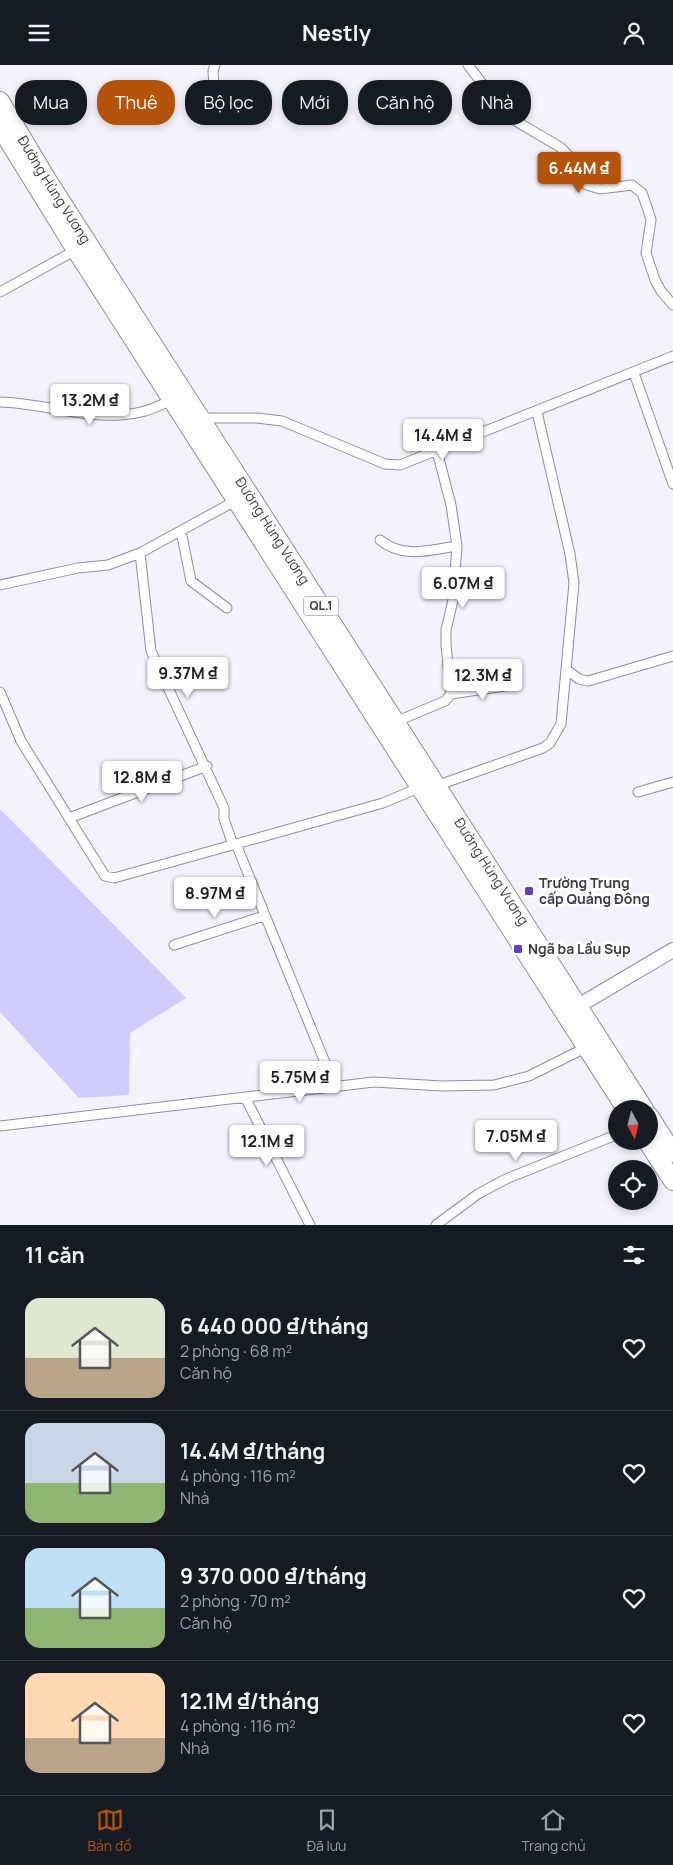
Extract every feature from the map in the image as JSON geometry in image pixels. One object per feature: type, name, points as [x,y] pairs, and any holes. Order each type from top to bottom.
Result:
[{"type":"highway","name":"Đường Hùng Vương","points":[[0,101],[46,178],[395,721],[429,787],[620,1100]]},
{"type":"highway","name":"Đường Hùng Vương","points":[[0,127],[237,500],[578,1006],[638,1100]]},
{"type":"highway","points":[[658,1130],[673,1153]]},
{"type":"highway","points":[[653,1150],[673,1181]]},
{"type":"street","points":[[214,80],[215,65]]},
{"type":"street","points":[[468,65],[507,116],[560,147],[570,156],[587,185],[600,189],[632,185],[642,193],[651,220],[646,253],[660,291],[673,305]]},
{"type":"street","points":[[0,292],[76,249]]},
{"type":"street","points":[[202,418],[257,418],[282,421],[390,465],[404,464],[673,356]]},
{"type":"street","points":[[634,373],[673,484]]},
{"type":"street","points":[[0,402],[28,403],[96,415],[140,413],[173,399]]},
{"type":"street","points":[[0,692],[21,741],[68,818],[105,876],[114,878],[383,803],[543,748],[550,743],[561,724],[574,583],[537,412]]},
{"type":"street","points":[[437,451],[451,505],[458,545],[453,600],[446,630],[451,694]]},
{"type":"street","points":[[0,585],[78,568],[108,565],[140,553],[237,500]]},
{"type":"street","points":[[181,531],[190,578],[227,608]]},
{"type":"street","points":[[380,540],[391,549],[410,552],[458,545]]},
{"type":"street","points":[[140,553],[151,651],[206,766],[224,809],[224,819],[335,1087]]},
{"type":"street","points":[[567,670],[579,679],[588,681],[673,656]]},
{"type":"street","points":[[395,721],[445,701],[451,694],[511,685]]},
{"type":"street","points":[[68,818],[206,766]]},
{"type":"street","points":[[638,792],[673,783]]},
{"type":"street","points":[[174,945],[264,916]]},
{"type":"street","points":[[578,1006],[673,950]]},
{"type":"street","points":[[0,1126],[374,1082],[442,1086],[494,1085],[528,1076],[587,1047]]},
{"type":"street","points":[[244,1097],[310,1225]]},
{"type":"street","points":[[436,1225],[472,1198],[499,1183],[608,1138]]},
{"type":"shaded area","points":[[0,809],[186,998],[130,1033],[129,1095],[79,1098],[0,1012]]},
{"type":"place","name":"Trường Trung cấp Quảng Đông","points":[[529,891]]},
{"type":"place","name":"Ngã ba Lầu Sụp","points":[[518,949]]}]
